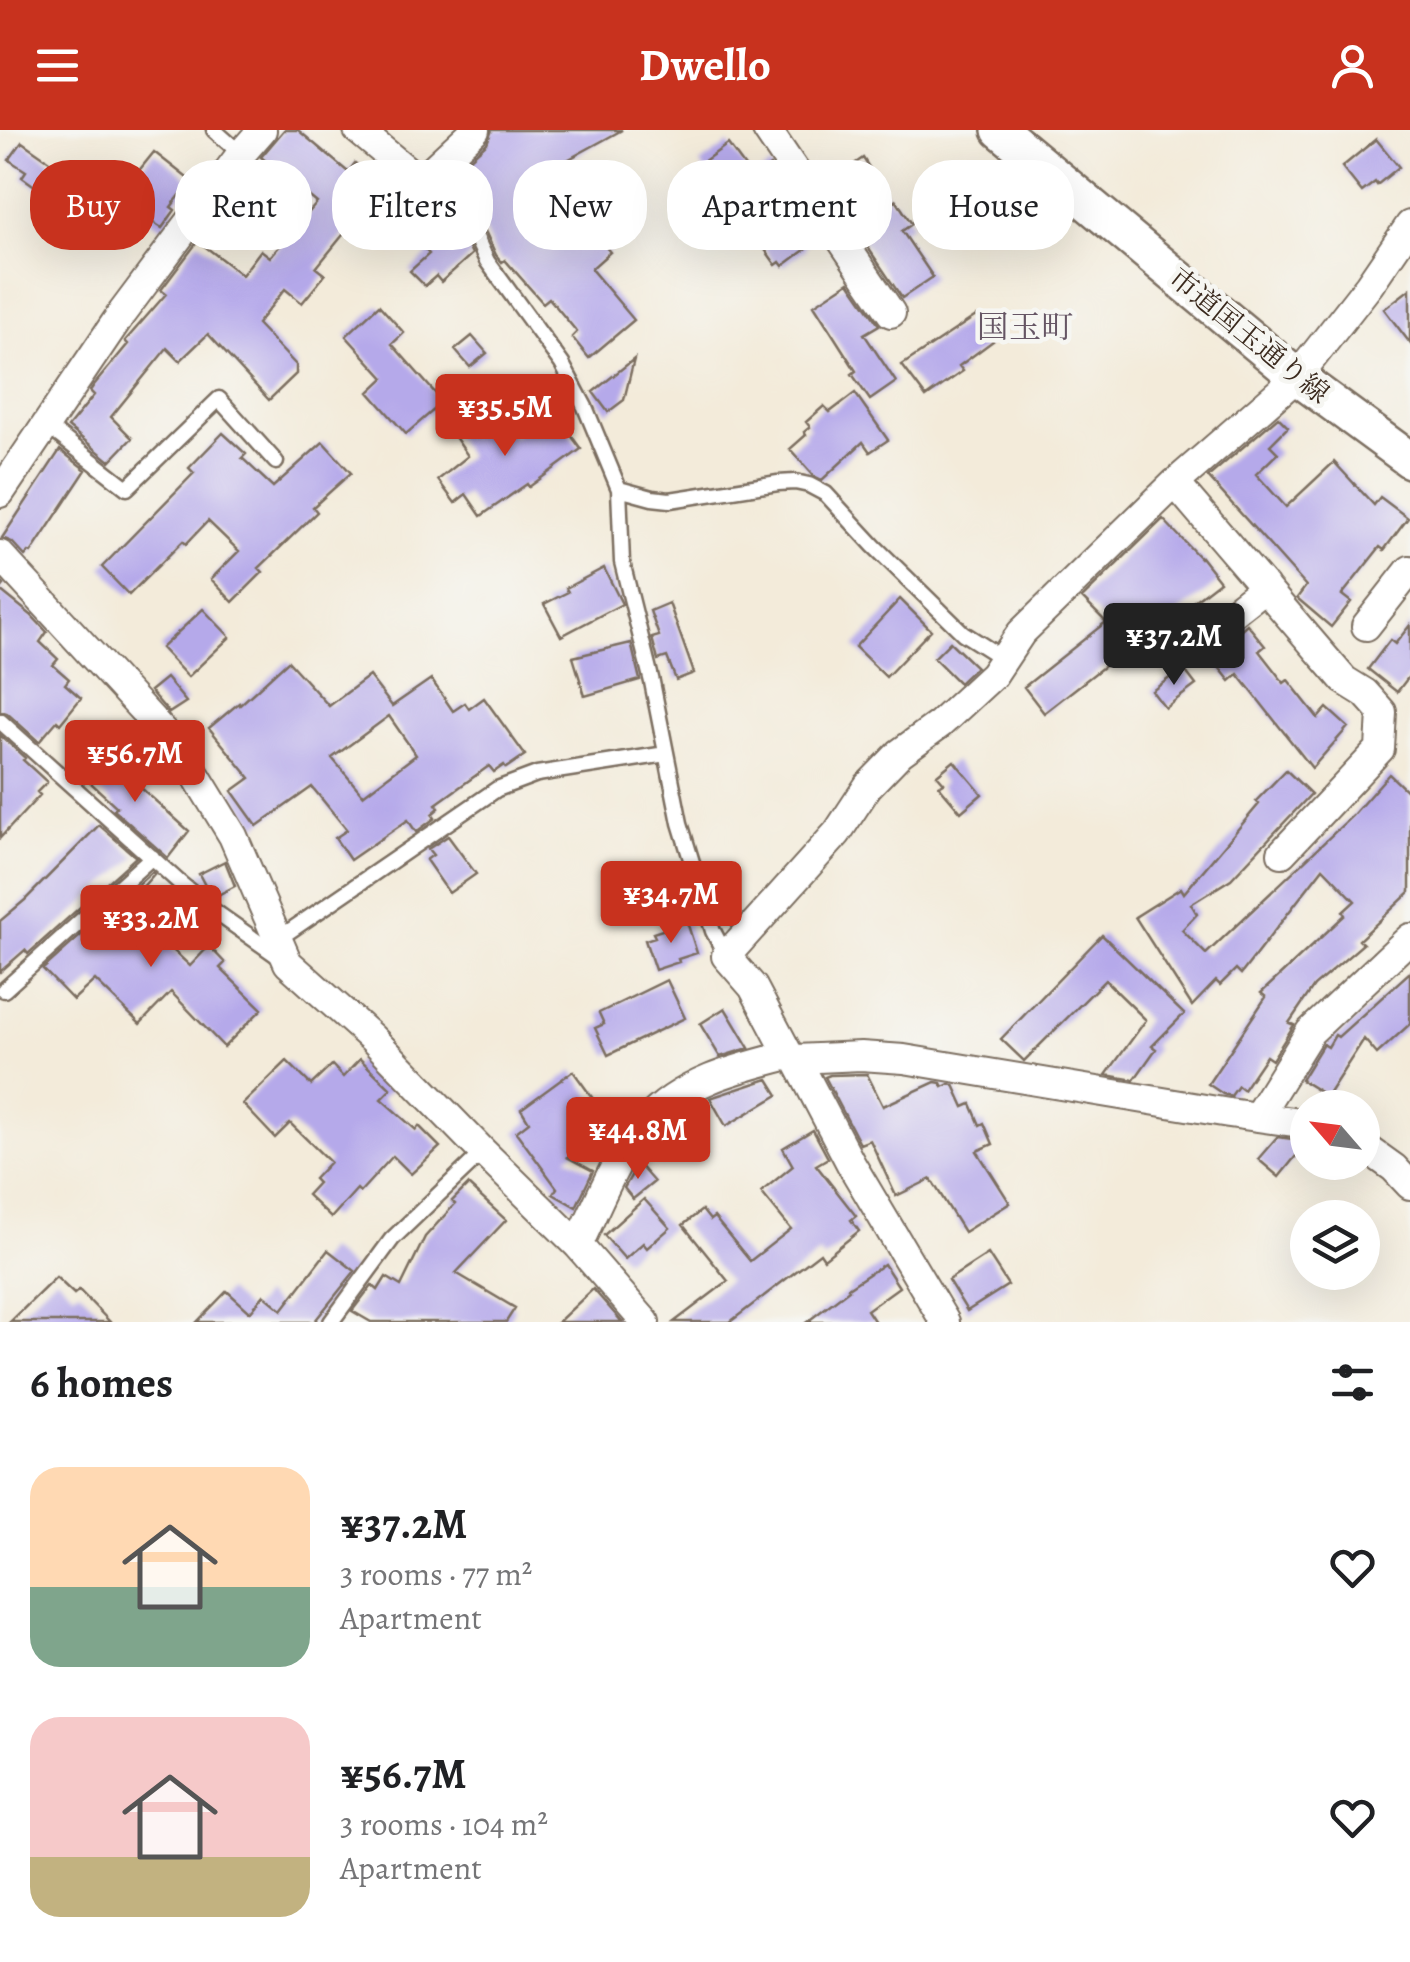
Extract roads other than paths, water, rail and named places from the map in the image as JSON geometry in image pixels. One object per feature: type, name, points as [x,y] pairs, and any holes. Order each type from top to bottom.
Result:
[{"type":"street","points":[[0,492],[122,313],[262,130]]},
{"type":"street","points":[[358,130],[394,160]]},
{"type":"street","points":[[443,160],[475,130]]},
{"type":"street","points":[[767,130],[891,313]]},
{"type":"street","name":"市道国玉通り線","points":[[1000,130],[1296,378],[1410,460]]},
{"type":"street","points":[[946,1322],[851,1164],[753,986],[726,956],[837,834],[868,786],[900,753],[940,724],[993,675],[1021,633],[1175,483],[1296,378],[1369,286],[1410,225]]},
{"type":"street","points":[[1175,483],[1344,680],[1382,712],[1380,750],[1282,853]]},
{"type":"street","points":[[0,556],[166,735],[192,769],[233,836],[283,951],[578,1245],[645,1322]]},
{"type":"street","points":[[1366,626],[1410,570]]},
{"type":"street","points":[[1183,651],[1265,586]]},
{"type":"street","points":[[1257,1116],[1310,1032],[1410,938]]},
{"type":"street","points":[[578,1245],[618,1163],[645,1122],[676,1097],[726,1071],[792,1057],[904,1059],[1290,1121]]},
{"type":"street","points":[[1380,1158],[1410,1185]]},
{"type":"lane","points":[[214,130],[241,154]]},
{"type":"lane","points":[[482,250],[562,364],[585,407],[619,489],[622,562],[652,682],[680,824],[713,931],[726,956]]},
{"type":"lane","points":[[46,425],[128,488],[218,400],[276,462]]},
{"type":"lane","points":[[619,489],[670,500],[778,483],[809,485],[826,494],[963,633],[1004,660]]},
{"type":"lane","points":[[0,721],[214,911],[283,951],[497,789],[538,774],[666,754]]},
{"type":"lane","points":[[4,990],[152,857]]},
{"type":"lane","points":[[331,1322],[392,1239],[483,1152]]},
{"type":"district","name":"国玉町","points":[[1025,327]]}]
